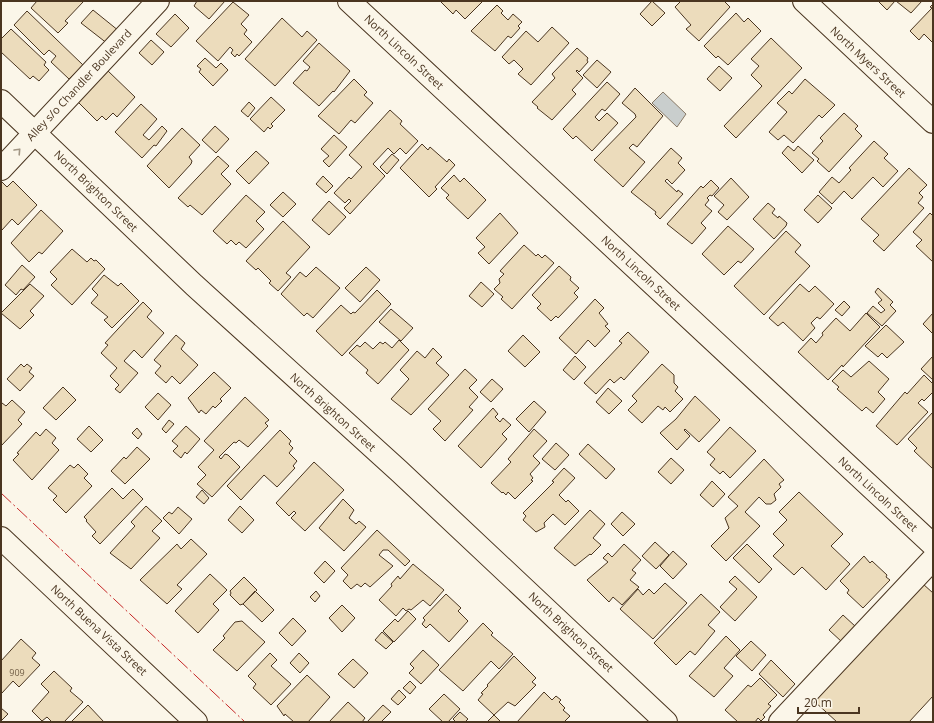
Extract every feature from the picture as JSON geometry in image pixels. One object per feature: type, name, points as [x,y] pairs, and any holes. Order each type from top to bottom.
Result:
[{"type":"street","name":"Alley s/o Chandler Boulevard","points":[[1,169],[158,1]]},
{"type":"street","name":"North Lincoln Street","points":[[349,1],[933,545]]},
{"type":"street","name":"North Myers Street","points":[[804,1],[933,122]]},
{"type":"street","name":"North Brighton Street","points":[[1,101],[194,285],[393,466],[666,722]]},
{"type":"street","name":"North Buena Vista Street","points":[[1,538],[196,722]]},
{"type":"street","points":[[780,722],[933,560]]},
{"type":"shaded area","points":[[663,92],[686,114],[677,127],[652,103]]},
{"type":"building","points":[[37,1],[83,2],[65,21],[68,23],[58,33],[31,8]]},
{"type":"building","points":[[197,1],[225,1],[209,19],[194,6]]},
{"type":"building","points":[[440,1],[483,1],[465,19],[456,10],[453,14]]},
{"type":"building","points":[[652,1],[665,13],[652,26],[640,14]]},
{"type":"building","points":[[681,1],[724,1],[730,7],[699,41],[686,29],[691,25],[675,7]]},
{"type":"building","points":[[878,1],[895,1],[887,10]]},
{"type":"building","points":[[896,1],[922,1],[911,13]]},
{"type":"building","points":[[233,2],[249,15],[241,24],[247,30],[244,34],[252,42],[239,56],[237,54],[235,57],[231,53],[233,50],[230,47],[218,61],[196,41]]},
{"type":"building","points":[[933,4],[933,43],[924,34],[919,40],[910,31],[932,8],[930,7]]},
{"type":"building","points":[[497,5],[503,11],[501,13],[508,20],[513,14],[522,22],[518,26],[520,28],[511,38],[508,36],[495,51],[471,31]]},
{"type":"building","points":[[93,10],[119,31],[108,44],[81,23]]},
{"type":"building","points":[[27,11],[83,65],[69,79],[51,62],[56,56],[49,50],[44,55],[14,25]]},
{"type":"building","points":[[736,13],[744,22],[748,18],[761,31],[728,65],[718,56],[716,58],[704,46]]},
{"type":"building","points":[[175,14],[189,28],[171,47],[156,34]]},
{"type":"building","points":[[282,18],[302,37],[307,31],[317,40],[275,86],[245,59]]},
{"type":"building","points":[[552,27],[569,43],[531,85],[518,74],[523,69],[514,60],[509,64],[502,57],[526,31],[538,42]]},
{"type":"building","points":[[11,29],[46,62],[44,65],[49,70],[39,81],[33,76],[30,79],[1,52],[1,39]]},
{"type":"building","points":[[771,38],[802,68],[736,138],[724,126],[762,86],[751,75],[759,66],[751,59]]},
{"type":"building","points":[[151,40],[164,52],[152,65],[139,53]]},
{"type":"building","points":[[319,43],[350,71],[334,92],[333,91],[319,106],[293,83],[305,70],[307,71],[310,67],[303,61]]},
{"type":"building","points":[[577,48],[588,58],[588,62],[579,72],[577,70],[576,71],[583,78],[572,90],[576,94],[552,120],[532,102],[555,78],[552,74]]},
{"type":"building","points":[[205,58],[216,68],[221,63],[228,70],[213,86],[199,72],[201,69],[197,66]]},
{"type":"building","points":[[597,60],[611,72],[597,88],[583,75]]},
{"type":"building","points":[[719,66],[732,78],[720,91],[707,79]]},
{"type":"building","points":[[107,70],[135,97],[117,117],[113,113],[106,120],[102,116],[97,121],[78,102]]},
{"type":"building","points":[[354,79],[367,92],[364,95],[373,103],[355,123],[351,120],[339,134],[318,116]]},
{"type":"building","points":[[805,79],[835,105],[822,118],[819,115],[793,143],[784,135],[778,140],[769,132],[787,112],[777,103],[789,91],[792,94]]},
{"type":"building","points":[[607,82],[620,94],[605,111],[602,109],[595,117],[599,121],[607,113],[618,123],[592,151],[576,136],[573,139],[563,129]]},
{"type":"building","points":[[635,88],[663,116],[637,147],[633,144],[629,148],[645,162],[623,187],[594,160],[636,117],[635,114],[622,103]]},
{"type":"building","points":[[271,97],[285,110],[271,124],[273,126],[270,129],[268,127],[264,132],[250,119]]},
{"type":"building","points":[[249,102],[255,108],[248,117],[241,111]]},
{"type":"building","points":[[141,104],[157,119],[143,135],[149,140],[162,126],[167,131],[156,146],[154,145],[142,158],[115,132]]},
{"type":"building","points":[[390,110],[402,121],[400,124],[418,141],[406,154],[400,148],[394,154],[388,148],[373,164],[385,176],[350,214],[344,208],[351,201],[349,199],[345,203],[334,193],[349,177],[351,179],[362,167],[349,155]]},
{"type":"building","points":[[844,113],[858,126],[855,129],[862,136],[829,172],[817,161],[819,159],[812,153],[823,141],[820,138]]},
{"type":"building","points":[[215,126],[229,139],[216,153],[202,140]]},
{"type":"building","points":[[182,128],[200,145],[189,157],[192,161],[191,164],[169,188],[147,166]]},
{"type":"building","points":[[334,135],[347,147],[329,167],[323,161],[329,156],[321,149]]},
{"type":"building","points":[[874,141],[888,154],[884,158],[898,171],[883,187],[873,177],[852,199],[844,191],[832,204],[819,192],[832,177],[839,183],[851,170],[849,168]]},
{"type":"building","points":[[422,144],[428,150],[430,147],[447,162],[449,159],[455,165],[435,187],[437,189],[429,197],[400,168]]},
{"type":"building","points":[[788,146],[794,151],[798,146],[814,160],[802,173],[782,153]]},
{"type":"building","points":[[671,148],[682,158],[678,163],[685,170],[672,184],[667,179],[665,181],[677,192],[678,190],[683,194],[660,219],[655,214],[656,212],[631,192]]},
{"type":"building","points":[[256,151],[269,163],[249,184],[236,171]]},
{"type":"building","points":[[392,154],[399,160],[387,174],[380,167]]},
{"type":"building","points":[[218,156],[229,166],[221,174],[231,184],[202,215],[190,205],[188,207],[178,198]]},
{"type":"building","points":[[909,168],[927,185],[919,193],[923,197],[918,203],[924,208],[884,251],[873,241],[879,235],[861,219]]},
{"type":"building","points":[[454,175],[460,182],[464,178],[486,200],[468,219],[446,198],[449,195],[441,188]]},
{"type":"building","points":[[323,176],[333,186],[326,193],[316,184]]},
{"type":"building","points":[[731,178],[749,197],[727,220],[718,212],[724,205],[714,196]]},
{"type":"building","points":[[711,180],[719,188],[712,196],[710,195],[707,198],[709,200],[705,205],[712,211],[701,223],[706,228],[692,244],[667,224],[701,186],[703,188]]},
{"type":"building","points":[[1,181],[7,187],[13,181],[37,205],[18,225],[12,219],[2,230],[1,228]]},
{"type":"building","points":[[283,192],[296,204],[283,217],[270,205]]},
{"type":"building","points":[[246,195],[265,212],[256,221],[264,229],[246,248],[239,242],[236,245],[231,240],[227,244],[213,231]]},
{"type":"building","points":[[818,195],[832,208],[818,223],[804,210]]},
{"type":"building","points":[[329,201],[346,217],[329,235],[312,220]]},
{"type":"building","points":[[768,203],[775,209],[772,213],[778,218],[779,216],[787,223],[774,239],[753,219]]},
{"type":"building","points":[[41,210],[63,231],[42,254],[39,252],[29,262],[11,243]]},
{"type":"building","points":[[500,213],[518,233],[489,264],[478,253],[485,247],[476,238]]},
{"type":"building","points":[[930,213],[933,216],[933,262],[916,246],[922,240],[913,232]]},
{"type":"building","points":[[283,221],[310,247],[286,273],[291,277],[278,291],[269,283],[271,281],[258,268],[256,270],[246,261]]},
{"type":"building","points":[[728,226],[754,249],[741,263],[738,261],[724,275],[702,254]]},
{"type":"building","points":[[786,231],[801,245],[795,252],[810,266],[764,315],[734,286]]},
{"type":"building","points":[[524,245],[536,256],[538,254],[542,258],[545,255],[554,263],[512,309],[501,299],[503,297],[494,289],[500,283],[499,279],[504,274],[500,271]]},
{"type":"building","points":[[72,249],[87,262],[91,258],[94,261],[96,260],[105,269],[72,305],[51,285],[57,279],[50,272]]},
{"type":"building","points":[[22,265],[35,277],[16,295],[5,285]]},
{"type":"building","points":[[559,266],[571,277],[570,280],[579,288],[574,293],[578,297],[558,318],[556,316],[551,321],[537,308],[541,304],[532,295]]},
{"type":"building","points":[[316,267],[340,288],[313,318],[307,313],[304,316],[281,294],[300,272],[306,277]]},
{"type":"building","points":[[366,267],[380,280],[360,302],[345,288]]},
{"type":"building","points":[[104,275],[118,286],[121,283],[139,301],[112,328],[104,320],[108,317],[91,303],[98,295],[92,289]]},
{"type":"building","points":[[481,282],[494,294],[482,307],[469,296]]},
{"type":"building","points":[[30,284],[44,296],[30,311],[34,315],[20,329],[1,313]]},
{"type":"building","points":[[800,284],[809,292],[815,286],[834,304],[820,319],[817,317],[811,323],[815,328],[803,341],[783,322],[778,326],[769,318]]},
{"type":"building","points":[[878,288],[893,302],[890,305],[896,311],[882,326],[867,313],[873,306],[881,313],[885,310],[878,303],[882,300],[875,292]]},
{"type":"building","points":[[377,290],[391,304],[342,356],[316,331],[341,305],[351,314],[353,312],[355,313]]},
{"type":"building","points":[[595,299],[604,308],[599,313],[608,324],[605,326],[610,331],[595,347],[588,340],[576,354],[559,338]]},
{"type":"building","points":[[844,301],[850,307],[842,316],[835,310]]},
{"type":"building","points":[[143,302],[152,311],[147,317],[164,333],[142,358],[134,350],[124,361],[138,373],[120,393],[115,389],[119,385],[110,376],[117,368],[101,353],[108,345],[105,343]]},
{"type":"building","points":[[391,309],[413,328],[401,341],[379,322]]},
{"type":"building","points":[[866,313],[880,327],[843,367],[842,365],[828,380],[798,352],[811,338],[816,343],[823,335],[822,333],[836,318],[850,331]]},
{"type":"building","points":[[933,313],[933,334],[923,324]]},
{"type":"building","points":[[886,325],[904,342],[887,358],[882,353],[878,357],[865,346]]},
{"type":"building","points":[[628,332],[649,352],[624,380],[621,377],[614,383],[610,379],[596,394],[584,383],[622,343],[619,341]]},
{"type":"building","points":[[176,335],[185,343],[181,349],[198,365],[180,384],[172,376],[166,383],[155,373],[161,366],[154,360]]},
{"type":"building","points":[[523,335],[540,352],[525,367],[508,351]]},
{"type":"building","points":[[399,340],[409,350],[378,384],[366,373],[368,370],[349,353],[357,345],[360,347],[365,342],[373,349],[380,342],[383,344],[385,342],[392,348]]},
{"type":"building","points":[[433,348],[442,357],[436,363],[449,375],[411,415],[391,399],[409,379],[400,370],[417,351],[425,358]]},
{"type":"building","points":[[575,356],[586,367],[574,380],[563,370]]},
{"type":"building","points":[[933,356],[933,380],[921,369]]},
{"type":"building","points":[[869,361],[889,379],[878,392],[885,399],[873,413],[866,407],[862,411],[837,389],[839,387],[832,381],[843,370],[851,377]]},
{"type":"building","points":[[21,364],[24,367],[27,364],[32,368],[29,372],[34,376],[20,391],[7,379]]},
{"type":"building","points":[[662,364],[674,375],[674,383],[678,387],[675,391],[683,399],[670,412],[665,407],[663,410],[658,406],[642,423],[628,410],[637,401],[632,396]]},
{"type":"building","points":[[465,369],[477,380],[469,388],[478,397],[469,407],[473,410],[445,441],[433,429],[441,421],[428,409]]},
{"type":"building","points":[[214,372],[231,388],[220,399],[222,401],[215,408],[213,406],[206,414],[201,410],[199,413],[188,398]]},
{"type":"building","points":[[924,375],[933,384],[933,392],[924,401],[922,399],[918,403],[928,412],[897,445],[876,426],[905,392],[907,394]]},
{"type":"building","points":[[492,379],[503,389],[491,402],[480,392]]},
{"type":"building","points":[[63,387],[76,400],[56,420],[43,408]]},
{"type":"building","points":[[608,388],[622,401],[609,414],[596,402]]},
{"type":"building","points":[[158,393],[171,405],[158,420],[145,407]]},
{"type":"building","points":[[695,396],[720,420],[699,442],[685,429],[684,430],[690,436],[677,450],[660,433],[676,419]]},
{"type":"building","points":[[245,397],[269,420],[265,423],[268,426],[248,447],[239,440],[236,443],[234,442],[219,457],[221,459],[225,454],[228,455],[240,467],[212,497],[197,484],[206,475],[198,467],[214,450],[204,441]]},
{"type":"building","points":[[12,400],[25,412],[18,420],[22,424],[1,446],[1,404],[2,403],[6,406]]},
{"type":"building","points":[[534,401],[546,412],[529,432],[516,419]]},
{"type":"building","points":[[493,408],[498,414],[495,417],[500,422],[503,418],[511,425],[502,434],[507,439],[481,468],[458,446]]},
{"type":"building","points":[[933,412],[933,469],[914,451],[917,448],[908,439]]},
{"type":"building","points":[[169,420],[174,424],[166,433],[162,429]]},
{"type":"building","points":[[89,426],[103,440],[91,452],[77,439]]},
{"type":"building","points":[[186,426],[200,439],[187,454],[185,452],[181,458],[173,451],[178,446],[172,441]]},
{"type":"building","points":[[730,427],[756,451],[730,478],[723,471],[720,474],[710,465],[715,459],[707,452]]},
{"type":"building","points":[[137,428],[142,434],[138,439],[132,433]]},
{"type":"building","points":[[46,429],[56,438],[52,443],[59,450],[32,480],[13,460],[19,454],[17,453],[36,432],[40,436]]},
{"type":"building","points":[[534,429],[547,441],[533,456],[540,463],[530,474],[533,478],[531,480],[533,481],[515,499],[508,492],[506,495],[503,492],[502,493],[491,483],[511,462],[508,459]]},
{"type":"building","points":[[280,430],[291,441],[289,444],[293,448],[289,453],[297,461],[293,466],[295,468],[277,487],[264,475],[241,500],[227,486]]},
{"type":"building","points":[[556,443],[569,455],[555,470],[542,459]]},
{"type":"building","points":[[588,444],[615,469],[606,479],[579,454]]},
{"type":"building","points":[[137,447],[150,459],[125,484],[111,471],[124,457],[126,459]]},
{"type":"building","points":[[671,458],[684,470],[671,484],[658,472]]},
{"type":"building","points":[[764,459],[784,480],[779,484],[781,487],[774,494],[776,500],[771,504],[766,504],[759,497],[745,512],[760,526],[726,561],[711,546],[729,528],[725,518],[738,506],[728,497]]},
{"type":"building","points":[[314,462],[344,490],[305,531],[291,518],[296,513],[294,511],[289,516],[276,503]]},
{"type":"building","points":[[78,464],[88,474],[84,478],[92,486],[66,513],[53,500],[57,496],[48,488],[70,465],[74,468]]},
{"type":"building","points":[[564,468],[575,478],[559,495],[566,502],[568,500],[579,511],[565,525],[553,514],[544,523],[545,527],[536,532],[523,520],[526,516],[523,513],[554,482],[552,481]]},
{"type":"building","points":[[712,481],[725,494],[713,507],[700,495]]},
{"type":"building","points":[[112,488],[123,499],[133,489],[143,499],[100,544],[92,536],[96,532],[84,517]]},
{"type":"building","points":[[202,490],[209,498],[204,504],[196,497]]},
{"type":"building","points":[[799,492],[843,534],[831,546],[850,564],[826,590],[802,567],[794,575],[773,556],[784,545],[773,534],[787,520],[779,512]]},
{"type":"building","points":[[343,499],[354,510],[349,518],[356,524],[359,521],[366,527],[344,551],[319,528]]},
{"type":"building","points":[[146,506],[162,521],[152,531],[160,538],[131,569],[110,553],[135,526],[131,522]]},
{"type":"building","points":[[240,506],[254,520],[242,533],[228,520]]},
{"type":"building","points":[[178,507],[192,519],[179,534],[163,518],[169,512],[172,514]]},
{"type":"building","points":[[590,510],[605,524],[593,538],[601,545],[591,555],[590,554],[575,566],[554,548]]},
{"type":"building","points":[[622,512],[635,524],[623,536],[611,524]]},
{"type":"building","points":[[377,530],[410,561],[405,566],[388,550],[383,550],[379,555],[393,566],[370,587],[365,583],[361,587],[357,584],[351,589],[343,581],[348,575],[341,568]]},
{"type":"building","points":[[191,539],[207,554],[177,585],[182,589],[167,604],[140,580],[177,544],[181,549]]},
{"type":"building","points":[[655,542],[669,555],[656,569],[642,556]]},
{"type":"building","points":[[624,544],[641,560],[632,570],[636,573],[630,580],[639,587],[622,605],[613,597],[609,602],[587,580],[608,562],[603,558],[608,553],[612,557]]},
{"type":"building","points":[[747,544],[772,569],[759,583],[733,558]]},
{"type":"building","points":[[673,551],[687,564],[673,579],[660,566]]},
{"type":"building","points":[[864,556],[870,563],[872,561],[887,575],[886,577],[890,580],[863,608],[847,593],[849,590],[840,581]]},
{"type":"building","points":[[325,561],[335,571],[324,583],[314,573]]},
{"type":"building","points":[[413,564],[444,590],[430,606],[423,600],[411,610],[409,609],[406,611],[403,608],[396,616],[379,600],[392,586],[391,584],[398,576],[400,579]]},
{"type":"building","points":[[210,574],[227,590],[213,604],[219,610],[198,633],[175,611]]},
{"type":"building","points":[[735,576],[757,597],[735,621],[720,607],[737,589],[729,582]]},
{"type":"building","points":[[244,577],[257,590],[243,604],[240,605],[230,595],[230,591]]},
{"type":"building","points":[[665,583],[687,603],[653,639],[620,609],[638,589],[643,595],[649,589],[654,594]]},
{"type":"building","points":[[923,584],[933,593],[933,696],[909,722],[837,722],[814,701]]},
{"type":"building","points":[[255,591],[274,610],[262,622],[243,604]]},
{"type":"building","points":[[316,591],[320,596],[315,602],[310,597]]},
{"type":"building","points":[[446,594],[461,608],[458,611],[468,621],[449,642],[430,624],[426,628],[422,624],[425,620],[423,618]]},
{"type":"building","points":[[701,594],[720,612],[708,625],[715,631],[695,655],[690,651],[676,665],[654,643]]},
{"type":"building","points":[[342,605],[355,618],[342,632],[329,618]]},
{"type":"building","points":[[408,611],[416,619],[394,642],[383,631],[395,619],[398,622]]},
{"type":"building","points":[[843,615],[856,627],[842,642],[829,630]]},
{"type":"building","points":[[293,618],[306,631],[292,646],[279,633]]},
{"type":"building","points":[[242,621],[265,642],[237,671],[213,650],[225,638],[223,636],[235,622]]},
{"type":"building","points":[[483,623],[493,633],[491,635],[513,654],[499,669],[491,661],[463,691],[439,670]]},
{"type":"building","points":[[382,632],[393,642],[386,649],[375,640]]},
{"type":"building","points":[[726,636],[740,650],[724,668],[733,676],[714,697],[689,676]]},
{"type":"building","points":[[21,639],[36,653],[32,658],[40,665],[19,687],[13,681],[2,693],[1,661]]},
{"type":"building","points":[[751,641],[766,655],[752,671],[736,656]]},
{"type":"building","points":[[423,650],[439,665],[421,684],[409,673],[414,668],[410,664]]},
{"type":"building","points":[[270,653],[277,660],[271,666],[291,684],[271,705],[253,688],[256,684],[248,676]]},
{"type":"building","points":[[299,653],[309,663],[300,673],[290,663]]},
{"type":"building","points":[[514,656],[536,678],[532,682],[536,685],[515,706],[508,702],[494,715],[478,700],[483,694],[481,693],[488,686],[487,685]]},
{"type":"building","points":[[353,659],[368,673],[354,688],[338,674]]},
{"type":"building","points":[[771,660],[795,684],[783,697],[759,674]]},
{"type":"building","points":[[54,671],[72,688],[70,691],[83,702],[64,722],[52,722],[47,717],[42,721],[32,711],[49,692],[41,684]]},
{"type":"building","points":[[307,675],[330,697],[308,722],[294,722],[285,714],[284,716],[277,706]]},
{"type":"building","points":[[760,678],[777,695],[768,704],[771,706],[763,715],[765,717],[761,721],[758,718],[755,722],[738,722],[725,710],[748,685],[751,687]]},
{"type":"building","points":[[410,681],[416,687],[410,694],[403,688]]},
{"type":"building","points":[[399,690],[406,697],[398,705],[391,699]]},
{"type":"building","points":[[544,692],[552,700],[556,696],[561,700],[559,702],[565,708],[563,710],[570,716],[564,722],[517,722]]},
{"type":"building","points":[[444,694],[460,709],[448,722],[443,722],[429,709]]},
{"type":"building","points":[[348,702],[365,718],[362,722],[329,722]]},
{"type":"building","points":[[88,705],[104,722],[71,722]]},
{"type":"building","points":[[383,705],[391,712],[381,722],[367,722]]},
{"type":"building","points":[[1,708],[8,714],[1,721]]},
{"type":"building","points":[[460,712],[468,719],[465,722],[456,722],[453,719]]},
{"type":"building","points":[[494,715],[501,722],[487,722]]},
{"type":"power","points":[[1,493],[245,722]]}]
